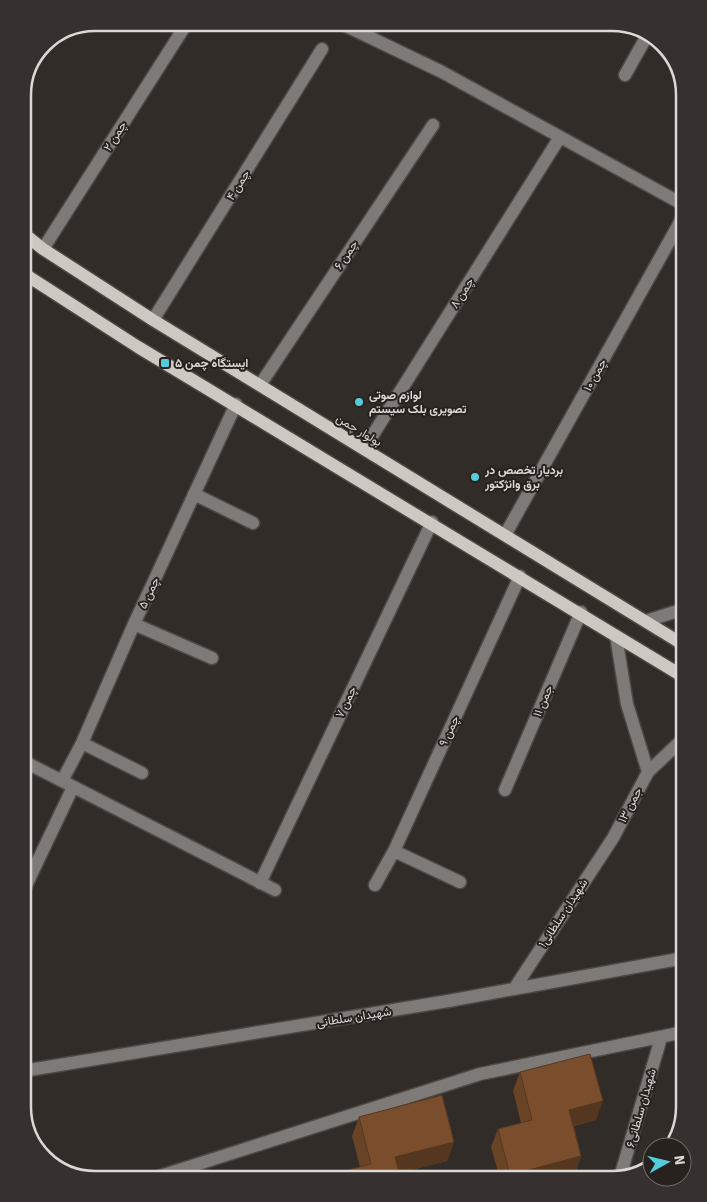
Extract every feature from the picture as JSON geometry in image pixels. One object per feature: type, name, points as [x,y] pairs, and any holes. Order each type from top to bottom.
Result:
[{"type":"main road","name":"بولوار چمن","points":[[31,239],[153,320],[676,640]]},
{"type":"main road","points":[[31,278],[138,346],[581,612],[616,636],[676,671]]},
{"type":"street","name":"چمن ۲","points":[[43,249],[181,31]]},
{"type":"street","points":[[357,31],[442,72],[676,201]]},
{"type":"street","points":[[625,75],[644,40]]},
{"type":"street","name":"چمن ۴","points":[[153,320],[322,49]]},
{"type":"street","name":"چمن ۶","points":[[260,385],[433,125]]},
{"type":"street","name":"چمن ۸","points":[[364,449],[560,137]]},
{"type":"street","name":"چمن ۱۰","points":[[505,535],[676,229]]},
{"type":"street","name":"چمن ۵","points":[[31,871],[68,784],[82,743],[134,624],[236,404]]},
{"type":"street","points":[[194,494],[253,523]]},
{"type":"street","name":"چمن ۷","points":[[260,882],[432,522]]},
{"type":"street","name":"چمن ۹","points":[[375,885],[394,851],[520,576]]},
{"type":"street","name":"جمن ۱۱","points":[[505,790],[581,612]]},
{"type":"street","points":[[646,621],[676,612]]},
{"type":"street","points":[[134,624],[212,658]]},
{"type":"street","points":[[616,636],[627,704],[648,772]]},
{"type":"street","points":[[82,743],[142,773]]},
{"type":"street","name":"جمن ۱۳","points":[[613,838],[648,772],[676,746]]},
{"type":"street","points":[[31,766],[275,890]]},
{"type":"street","name":"شهیدان سلطانی۱","points":[[514,989],[613,838]]},
{"type":"street","points":[[394,851],[460,882]]},
{"type":"street","name":"شهیدان سلطانی","points":[[31,1070],[514,989],[676,959]]},
{"type":"street","points":[[176,1171],[480,1074],[676,1034]]},
{"type":"street","name":"شهیدان سلطانی۶","points":[[622,1170],[661,1038]]},
{"type":"building","points":[[590,1054],[603,1101],[569,1110],[581,1156],[525,1171],[509,1171],[498,1129],[532,1120],[520,1072]]},
{"type":"building","points":[[442,1095],[454,1142],[395,1157],[399,1171],[344,1171],[371,1164],[359,1117]]},
{"type":"place","name":"ایستگاه چمن ۵","points":[[165,363]]},
{"type":"place","name":"لوازم صوتی تصویری بلک سیستم","points":[[359,402]]},
{"type":"place","name":"بردیار تخصص در برق وانژکتور","points":[[475,477]]}]
